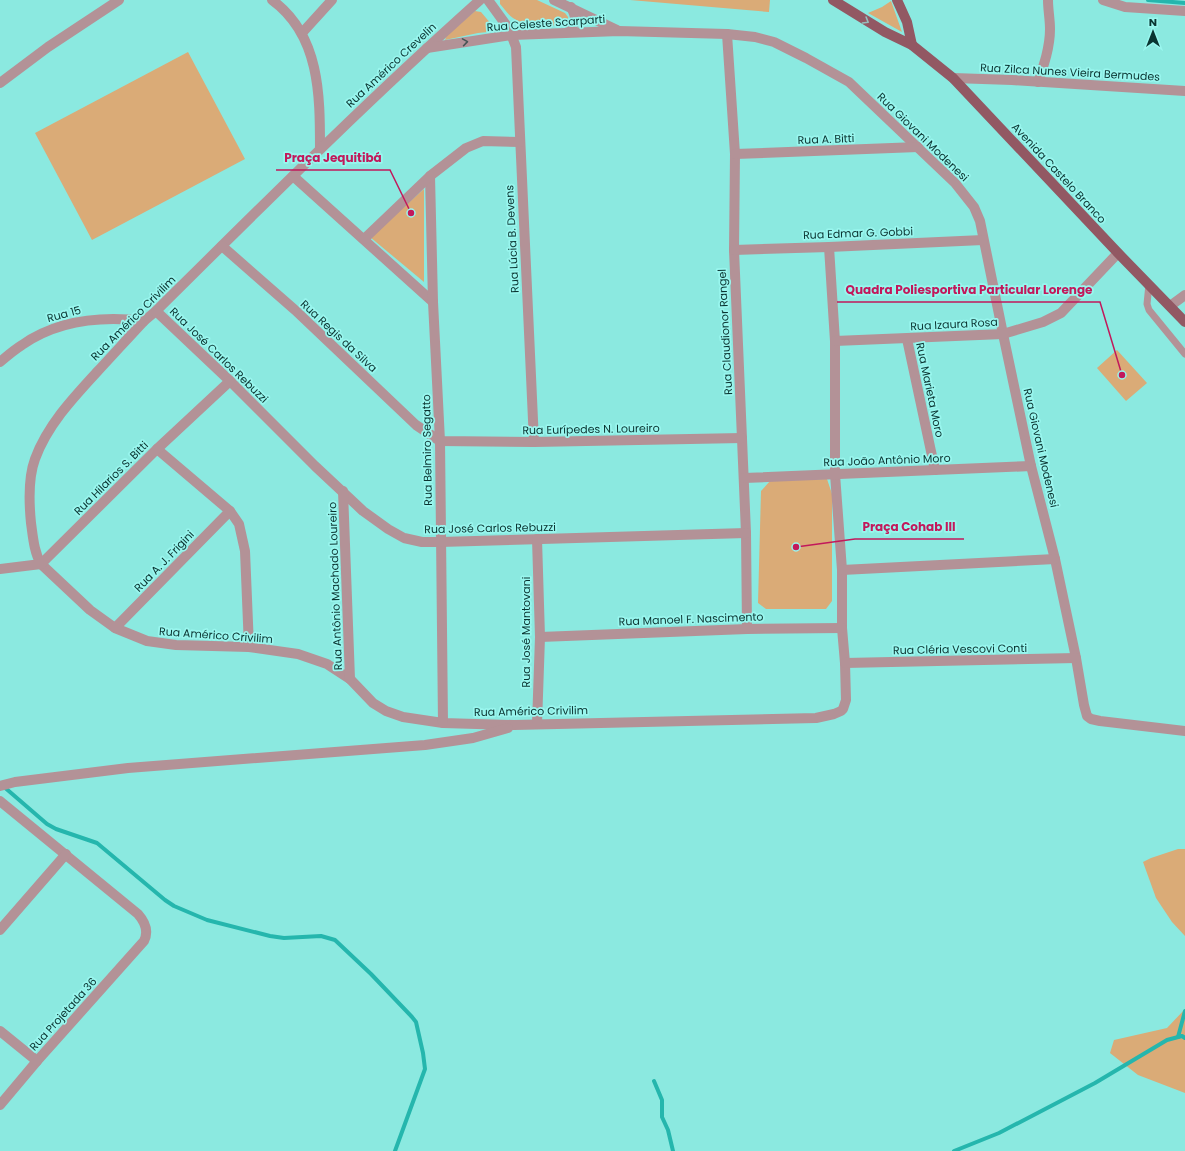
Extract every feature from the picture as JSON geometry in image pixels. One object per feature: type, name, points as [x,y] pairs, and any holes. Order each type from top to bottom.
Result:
[{"type":"main road","name":"Avenida Castelo Branco","points":[[833,0],[885,32],[912,44],[953,78],[1185,322]]},
{"type":"main road","points":[[897,0],[907,22],[912,44]]},
{"type":"street","points":[[0,83],[48,47],[119,0]]},
{"type":"street","points":[[272,0],[280,6],[302,33],[315,67],[320,105],[320,149]]},
{"type":"street","points":[[302,33],[332,0]]},
{"type":"street","name":"Rua Américo Crevelin","points":[[320,149],[480,0]]},
{"type":"street","points":[[488,0],[512,35]]},
{"type":"street","name":"Rua Giovani Modenesi","points":[[554,0],[619,31],[727,34],[755,37],[774,42],[849,82],[955,182],[974,207],[980,221],[1031,466],[1055,559],[1087,716],[1091,719],[1100,721],[1185,731]]},
{"type":"street","points":[[1038,82],[1046,57],[1049,40],[1050,29],[1048,0]]},
{"type":"street","points":[[1103,0],[1125,7],[1166,5],[1185,11]]},
{"type":"street","points":[[568,32],[576,19],[571,7]]},
{"type":"street","name":"Rua Celeste Scarparti","points":[[427,48],[512,35],[619,31]]},
{"type":"street","name":"Rua Claudionor Rangel","points":[[727,34],[735,154],[734,250],[746,533],[747,629]]},
{"type":"street","name":"Rua Lúcia B. Devens","points":[[512,35],[516,47],[534,442]]},
{"type":"street","name":"Rua Zilca Nunes Vieira Bermudes","points":[[953,78],[1185,91]]},
{"type":"street","points":[[364,239],[430,176],[466,148],[483,141],[520,142]]},
{"type":"street","name":"Rua A. Bitti","points":[[735,154],[918,147]]},
{"type":"street","name":"Rua Américo Crivilim","points":[[320,149],[156,312],[144,321],[66,405],[45,438],[35,460],[31,478],[30,515],[34,542],[41,564],[90,610],[115,628],[147,641],[176,645],[249,647],[298,654],[327,664],[350,679],[373,703],[386,711],[403,717],[443,723],[514,725],[816,718],[834,714],[843,709],[846,700],[845,663]]},
{"type":"street","points":[[293,176],[433,302]]},
{"type":"street","name":"Rua Belmiro Segatto","points":[[430,176],[433,302],[440,441],[443,723]]},
{"type":"street","name":"Rua Edmar G. Gobbi","points":[[734,250],[983,240]]},
{"type":"street","name":"Rua Regis da Silva","points":[[222,246],[295,310],[416,425],[440,441]]},
{"type":"street","points":[[829,247],[835,341],[835,474],[842,570],[842,628],[845,663]]},
{"type":"street","name":"Rua Izaura Rosa","points":[[835,341],[1003,334],[1043,322],[1061,313],[1118,253]]},
{"type":"street","points":[[1170,306],[1185,295]]},
{"type":"street","name":"Rua José Carlos Rebuzzi","points":[[156,312],[230,381],[315,466],[363,511],[388,529],[404,538],[422,542],[440,542],[746,533]]},
{"type":"street","name":"Rua 15","points":[[0,362],[22,344],[54,328],[94,319],[121,318],[144,321]]},
{"type":"street","name":"Rua Marieta Moro","points":[[907,338],[935,470]]},
{"type":"street","name":"Rua Hilarios S. Bitti","points":[[41,564],[157,449],[230,381]]},
{"type":"street","name":"Rua Eurípedes N. Loureiro","points":[[440,441],[534,442],[742,438]]},
{"type":"street","points":[[157,449],[230,511],[239,524],[245,551],[249,647]]},
{"type":"street","name":"Rua João Antônio Moro","points":[[744,478],[1031,466]]},
{"type":"street","name":"Rua Antônio Machado Loureiro","points":[[343,491],[350,679]]},
{"type":"street","name":"Rua A. J. Frigini","points":[[115,628],[230,511]]},
{"type":"street","name":"Rua José Mantovani","points":[[537,539],[540,637],[537,724]]},
{"type":"street","points":[[842,570],[1055,559]]},
{"type":"street","points":[[0,569],[41,564]]},
{"type":"street","name":"Rua Manoel F. Nascimento","points":[[540,637],[747,629],[842,628]]},
{"type":"street","name":"Rua Cléria Vescovi Conti","points":[[845,663],[1076,658]]},
{"type":"street","points":[[0,786],[15,782],[128,768],[425,745],[473,738],[514,725]]},
{"type":"street","points":[[0,801],[66,854],[0,930]]},
{"type":"street","name":"Rua Projetada 36","points":[[0,1104],[147,936],[146,927],[138,914],[66,854]]},
{"type":"street","points":[[0,1031],[37,1061]]},
{"type":"lane","points":[[1149,284],[1147,304],[1149,310],[1185,354]]},
{"type":"shaded area","points":[[500,0],[537,0],[565,13],[568,17],[568,21],[562,24],[540,26],[518,21],[509,15],[500,4]]},
{"type":"shaded area","points":[[630,0],[770,0],[769,12]]},
{"type":"shaded area","points":[[891,1],[902,32],[868,13]]},
{"type":"shaded area","points":[[475,11],[481,12],[497,31],[478,33],[445,40],[447,35]]},
{"type":"shaded area","points":[[188,52],[245,159],[92,240],[35,133]]},
{"type":"shaded area","points":[[424,189],[424,282],[370,237]]},
{"type":"shaded area","points":[[1117,350],[1147,383],[1126,401],[1097,368]]},
{"type":"shaded area","points":[[827,479],[832,494],[832,601],[826,609],[766,609],[758,603],[761,491],[770,481]]},
{"type":"shaded area","points":[[1178,849],[1185,849],[1185,936],[1172,922],[1156,898],[1143,862]]},
{"type":"shaded area","points":[[1185,1009],[1185,1093],[1138,1075],[1110,1053],[1114,1040],[1167,1028]]},
{"type":"waterway","points":[[1148,0],[1185,3]]},
{"type":"waterway","points":[[3,786],[47,824],[56,829],[97,843],[174,906],[207,920],[270,936],[284,938],[321,936],[335,940],[371,974],[416,1022],[425,1069],[395,1151]]},
{"type":"waterway","points":[[1178,1037],[1185,1011]]},
{"type":"waterway","points":[[954,1151],[999,1133],[1095,1083],[1167,1040],[1182,1036],[1185,1038]]},
{"type":"waterway","points":[[654,1081],[662,1100],[662,1117],[668,1130],[673,1151]]},
{"type":"place","name":"Praça Jequitibá","points":[[411,213]]},
{"type":"place","name":"Quadra Poliesportiva Particular Lorenge","points":[[1122,375]]},
{"type":"place","name":"Praça Cohab III","points":[[796,547]]}]
